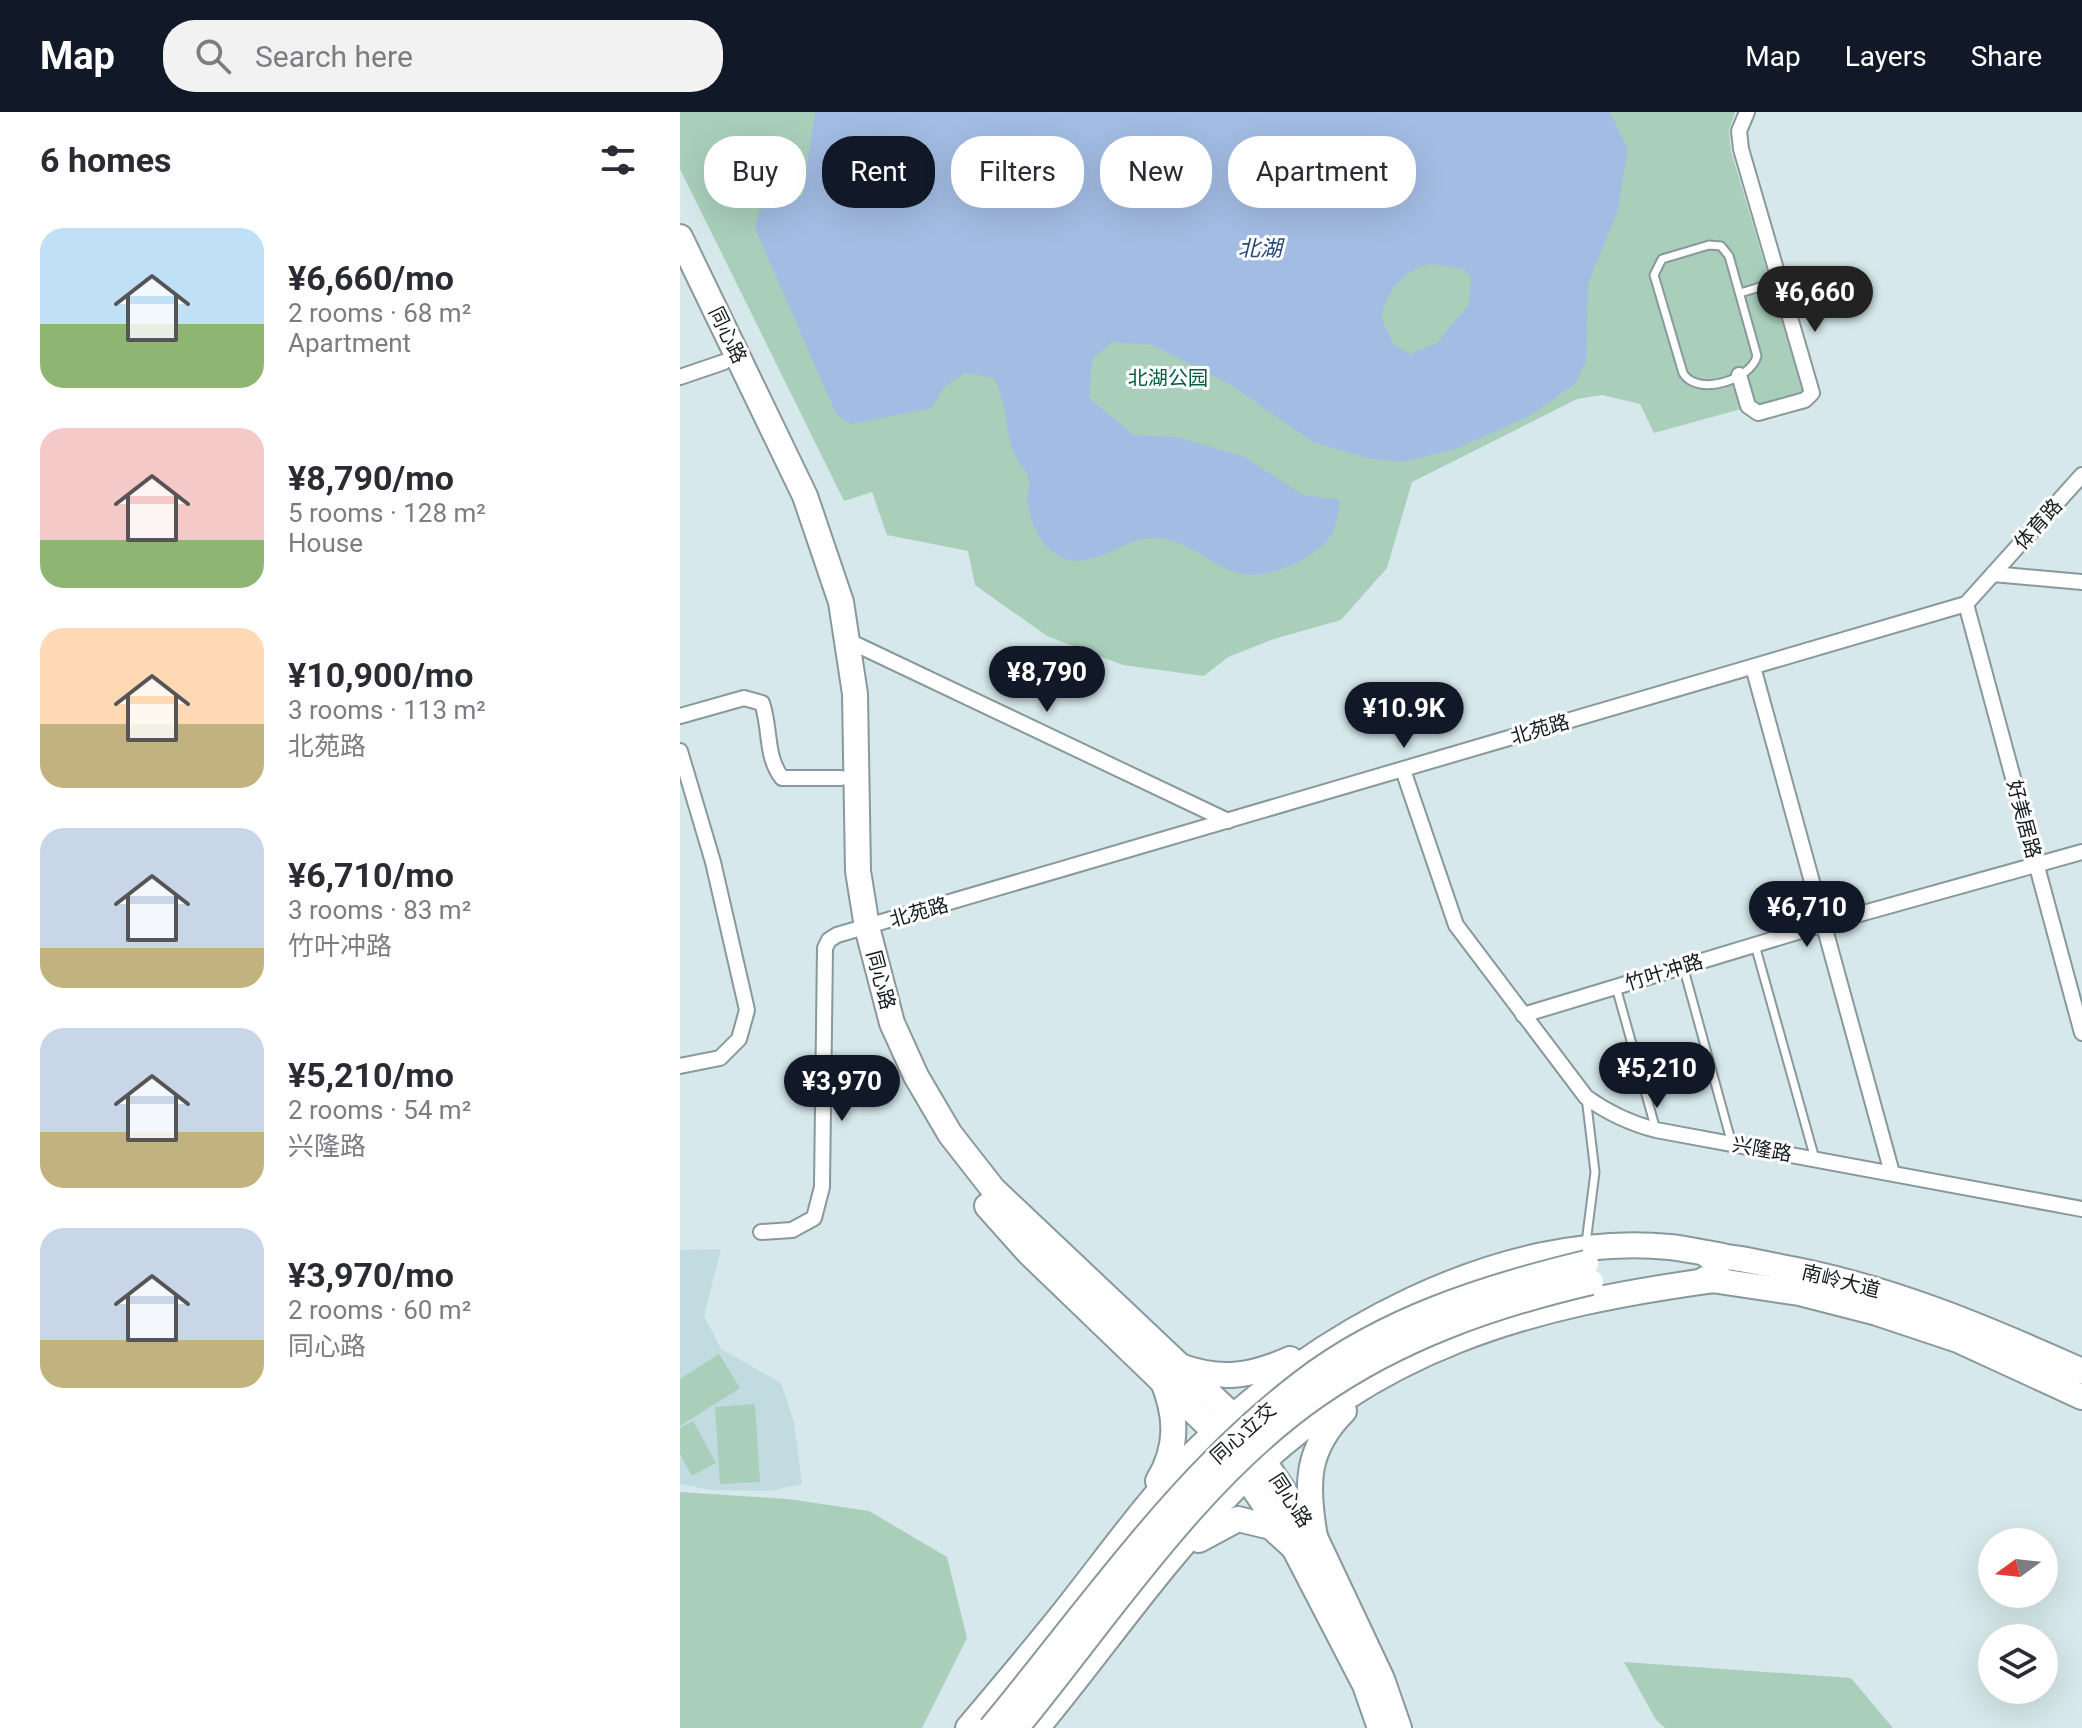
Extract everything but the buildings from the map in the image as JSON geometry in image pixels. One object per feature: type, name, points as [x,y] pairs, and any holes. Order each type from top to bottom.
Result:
[{"type":"main road","name":"同心路","points":[[680,237],[805,496],[829,562],[849,641],[855,694],[859,929]]},
{"type":"main road","name":"同心路","points":[[680,273],[790,502],[825,605],[840,696],[842,873],[892,1023],[916,1076],[950,1134],[993,1189],[1225,1425],[1304,1543],[1382,1679],[1399,1728]]},
{"type":"main road","name":"南岭大道","points":[[1587,1265],[1668,1255],[1722,1268],[1958,1340],[2082,1397]]},
{"type":"main road","points":[[1120,1540],[1161,1478],[1171,1454],[1175,1431],[1169,1371],[1236,1377],[1262,1372],[1407,1301],[1462,1279],[1529,1259],[1587,1265]]},
{"type":"main road","name":"同心立交","points":[[991,1728],[1207,1466],[1304,1380],[1414,1317],[1481,1292],[1587,1265]]},
{"type":"main road","name":"同心立交","points":[[1016,1728],[1220,1479],[1315,1396],[1422,1335],[1539,1294],[1587,1265]]},
{"type":"main road","points":[[1037,1728],[1161,1574],[1256,1468],[1325,1410],[1429,1349],[1543,1310],[1722,1268]]},
{"type":"main road","name":"南岭大道","points":[[1722,1268],[1804,1271],[1883,1291],[1965,1318],[2082,1371]]},
{"type":"main road","points":[[968,1728],[1194,1453],[1294,1367],[1350,1331]]},
{"type":"main road","points":[[1161,1574],[1203,1537],[1238,1519],[1271,1527],[1304,1543],[1311,1462],[1324,1431],[1377,1377]]},
{"type":"main road","name":"同心路","points":[[1304,1543],[1365,1685],[1380,1728]]},
{"type":"street","points":[[1739,375],[1748,406],[1758,413],[1811,396],[1739,140],[1747,112]]},
{"type":"street","points":[[680,377],[724,362]]},
{"type":"street","name":"体育路","points":[[1993,574],[2082,475]]},
{"type":"street","points":[[1966,604],[1993,574],[2082,582]]},
{"type":"street","name":"北苑路","points":[[859,929],[1966,604]]},
{"type":"street","name":"好美居路","points":[[1966,604],[2082,1033]]},
{"type":"street","points":[[849,641],[1228,821]]},
{"type":"street","points":[[1753,667],[1892,1173]]},
{"type":"street","points":[[680,716],[744,698],[762,703],[769,722],[773,767],[782,778],[841,778]]},
{"type":"street","points":[[680,751],[713,862],[747,1010],[739,1039],[720,1058],[680,1066]]},
{"type":"street","name":"兴隆路","points":[[1403,770],[1456,925],[1586,1097],[1619,1118],[1656,1130],[2082,1209]]},
{"type":"street","name":"竹叶冲路","points":[[1523,1015],[1824,924],[2082,852]]},
{"type":"street","points":[[761,1232],[792,1230],[814,1218],[822,1187],[825,948],[829,940],[859,929]]},
{"type":"lane","points":[[1717,245],[1729,256],[1740,293],[1757,356],[1750,370],[1700,386],[1685,377],[1654,270],[1662,259],[1717,245]]},
{"type":"lane","points":[[1740,293],[1780,281]]},
{"type":"lane","points":[[1755,945],[1815,1159]]},
{"type":"lane","points":[[1683,966],[1732,1144]]},
{"type":"lane","points":[[1616,987],[1656,1130]]},
{"type":"lane","points":[[1586,1097],[1595,1172],[1587,1265]]},
{"type":"shaded area","points":[[721,1249],[704,1316],[721,1349],[781,1383],[794,1422],[802,1484],[770,1491],[712,1490],[680,1484],[680,1250]]},
{"type":"green space","name":"北湖公园","points":[[680,112],[1735,112],[1729,130],[1731,151],[1803,392],[1654,433],[1640,404],[1602,395],[1577,399],[1412,482],[1387,568],[1341,620],[1274,639],[1228,657],[1204,676],[1123,665],[1047,636],[975,585],[968,551],[887,535],[872,492],[844,501],[680,169]]},
{"type":"green space","points":[[719,1354],[740,1388],[680,1426],[680,1379]]},
{"type":"green space","points":[[755,1404],[760,1482],[720,1484],[715,1407]]},
{"type":"green space","points":[[693,1421],[716,1463],[692,1476],[680,1454],[680,1428]]},
{"type":"green space","points":[[680,1492],[788,1499],[869,1511],[947,1557],[967,1638],[922,1728],[680,1728]]},
{"type":"green space","points":[[1624,1662],[1851,1678],[1893,1728],[1665,1728],[1656,1720]]},
{"type":"water","name":"北湖","points":[[815,112],[1610,112],[1628,150],[1617,213],[1588,283],[1586,361],[1575,384],[1529,416],[1458,448],[1404,462],[1367,458],[1313,442],[1231,385],[1153,345],[1112,342],[1092,359],[1089,398],[1134,435],[1177,437],[1245,457],[1303,495],[1340,500],[1334,530],[1317,550],[1290,566],[1246,575],[1223,567],[1180,543],[1157,538],[1133,542],[1087,560],[1064,559],[1053,552],[1038,535],[1029,513],[1029,480],[1012,448],[1002,397],[994,378],[965,373],[944,387],[932,408],[851,424],[836,414],[755,228],[759,210],[806,208],[806,174]],"holes":[[[1431,264],[1464,269],[1471,278],[1469,304],[1437,343],[1410,354],[1393,344],[1381,316],[1389,297],[1405,276]]]}]
